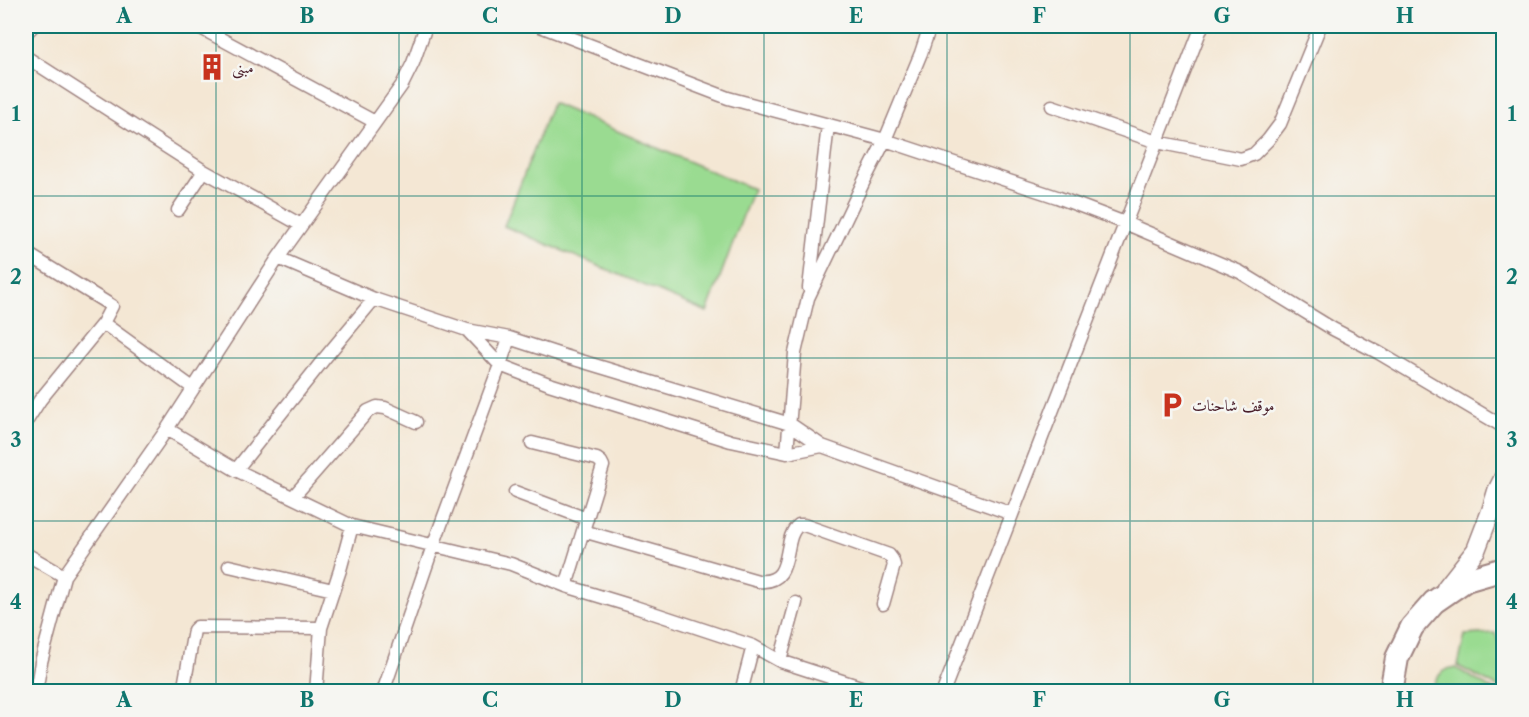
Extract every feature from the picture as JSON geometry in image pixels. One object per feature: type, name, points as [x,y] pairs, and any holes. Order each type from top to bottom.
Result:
[{"type":"highway","points":[[1377,692],[1412,627],[1434,602],[1466,580],[1503,569]]},
{"type":"highway","points":[[1391,692],[1397,658]]},
{"type":"main road","points":[[1434,602],[1476,550],[1503,477]]},
{"type":"street","points":[[197,26],[375,122]]},
{"type":"street","points":[[36,692],[41,662],[64,576],[167,429],[278,258],[402,86],[426,26]]},
{"type":"street","points":[[540,26],[728,98],[885,140],[1057,197],[1125,223],[1240,272],[1333,329],[1379,353],[1503,427]]},
{"type":"street","points":[[808,298],[885,140],[930,26]]},
{"type":"street","points":[[943,692],[1202,26]]},
{"type":"street","points":[[1052,106],[1156,142],[1240,159],[1254,154],[1280,124],[1320,26]]},
{"type":"street","points":[[26,57],[204,171],[301,225]]},
{"type":"street","points":[[788,453],[795,354],[808,298],[828,124]]},
{"type":"street","points":[[178,210],[204,171]]},
{"type":"street","points":[[26,253],[112,306],[103,322],[40,400],[26,422]]},
{"type":"street","points":[[278,258],[374,299],[467,330],[508,338],[790,424],[822,446],[1012,514]]},
{"type":"street","points":[[236,470],[374,299]]},
{"type":"street","points":[[103,322],[193,388]]},
{"type":"street","points":[[467,330],[500,364],[549,384],[731,441],[788,453],[822,446]]},
{"type":"street","points":[[383,692],[508,338]]},
{"type":"street","points":[[293,497],[368,411],[377,407],[385,408],[416,422]]},
{"type":"street","points":[[167,429],[236,470],[352,526],[511,564],[566,586],[753,646],[780,661],[876,692]]},
{"type":"street","points":[[532,443],[585,456],[601,462],[603,466],[566,586]]},
{"type":"street","points":[[514,492],[587,519]]},
{"type":"street","points":[[583,531],[766,582],[779,575],[787,557],[793,530],[799,525],[804,525],[889,555],[894,565],[883,604]]},
{"type":"street","points":[[316,692],[321,628],[352,526]]},
{"type":"street","points":[[26,554],[64,576]]},
{"type":"street","points":[[229,567],[333,590]]},
{"type":"street","points":[[780,661],[796,603]]},
{"type":"street","points":[[183,692],[194,630],[197,627],[321,628]]},
{"type":"street","points":[[741,692],[753,646]]},
{"type":"green space","points":[[552,103],[753,189],[707,312],[504,226]]},
{"type":"green space","points":[[1495,633],[1503,653],[1503,681],[1499,688],[1458,666],[1465,635]]},
{"type":"green space","points":[[1450,668],[1456,668],[1495,691],[1434,691],[1438,677]]},
{"type":"place","name":"مبنى","points":[[212,67]]},
{"type":"place","name":"موقف شاحنات","points":[[1172,405]]}]
